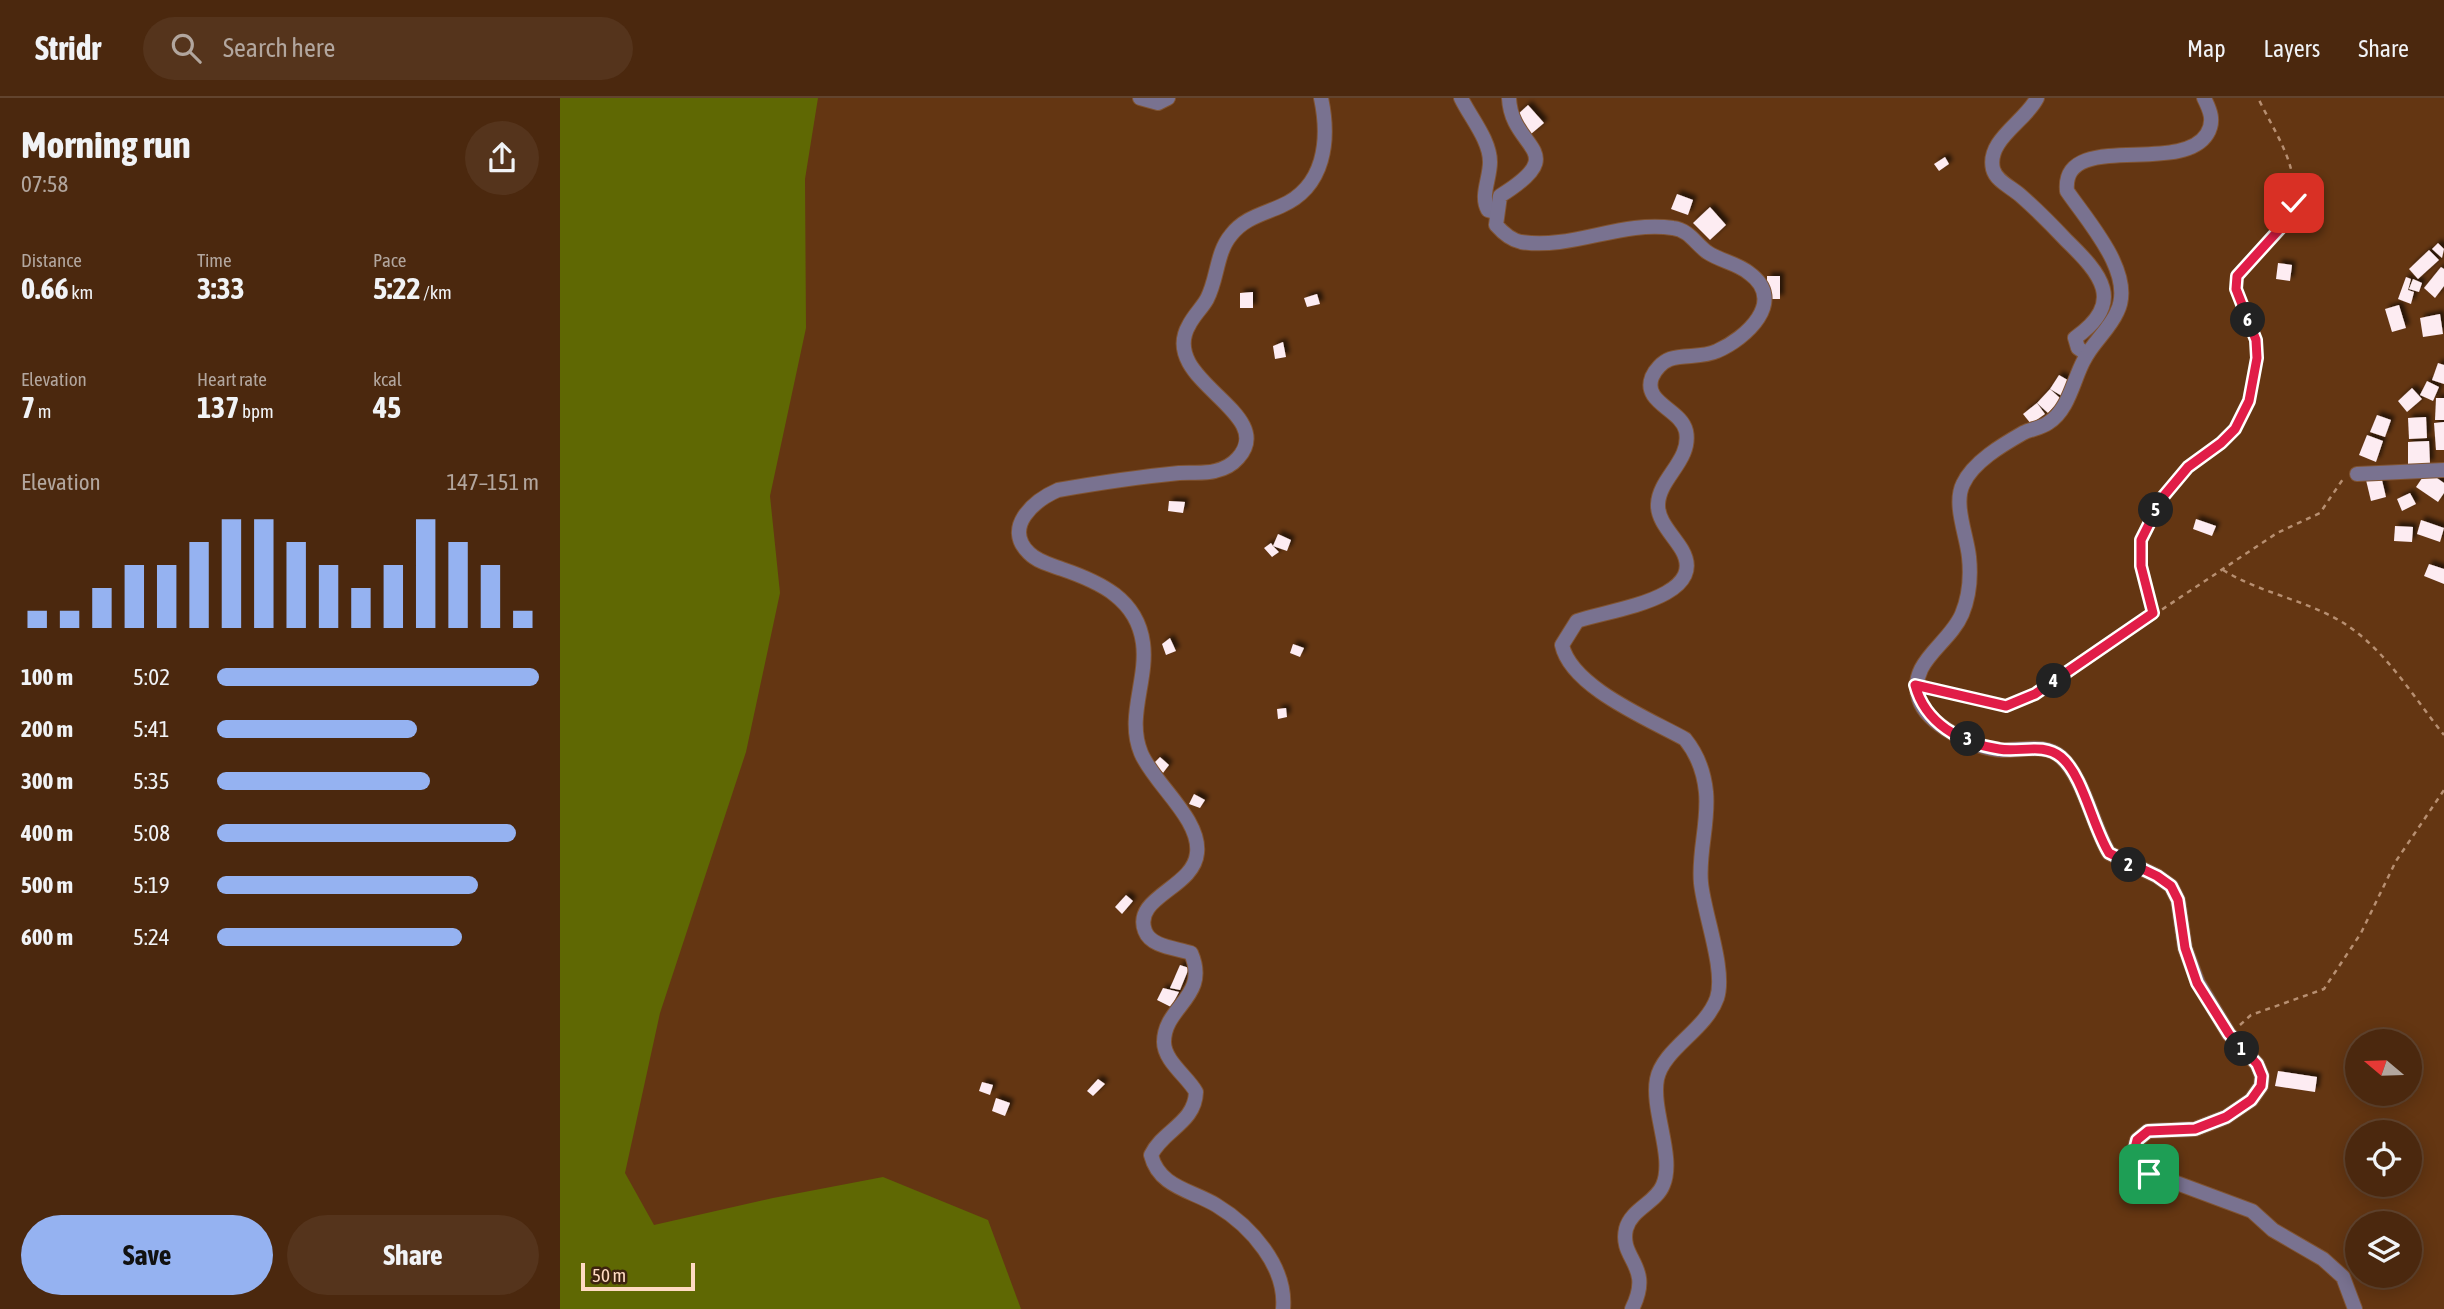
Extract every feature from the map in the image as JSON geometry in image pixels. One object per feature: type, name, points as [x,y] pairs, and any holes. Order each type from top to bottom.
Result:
[{"type":"street","points":[[1140,98],[1158,103],[1168,98]]},
{"type":"street","points":[[1283,1309],[1282,1282],[1269,1257],[1217,1206],[1166,1181],[1153,1166],[1151,1155],[1172,1129],[1184,1121],[1195,1103],[1196,1092],[1167,1055],[1164,1042],[1169,1026],[1196,983],[1196,966],[1191,953],[1153,942],[1145,931],[1143,916],[1149,904],[1180,882],[1192,868],[1197,854],[1196,836],[1147,765],[1140,750],[1136,712],[1143,643],[1129,606],[1118,596],[1089,578],[1039,561],[1023,545],[1020,535],[1027,508],[1040,497],[1058,490],[1182,472],[1212,472],[1232,464],[1241,455],[1245,445],[1239,418],[1228,403],[1199,380],[1184,352],[1185,332],[1208,298],[1229,237],[1245,222],[1300,197],[1309,186],[1325,152],[1326,136],[1321,98]]},
{"type":"street","points":[[1461,98],[1483,138],[1490,161],[1484,203],[1488,210],[1495,212]]},
{"type":"street","points":[[1509,98],[1511,115],[1535,149],[1536,161],[1532,172],[1522,182],[1500,196],[1495,212],[1496,225],[1504,234],[1518,242],[1540,243],[1625,228],[1677,228],[1692,237],[1707,252],[1752,274],[1764,296],[1759,320],[1749,330],[1716,352],[1670,359],[1652,375],[1652,396],[1680,419],[1686,431],[1686,444],[1661,491],[1658,504],[1660,514],[1683,552],[1687,565],[1685,577],[1679,587],[1665,595],[1577,621],[1562,645],[1564,657],[1584,681],[1685,739],[1696,752],[1706,793],[1700,880],[1717,965],[1718,994],[1712,1010],[1666,1061],[1657,1077],[1666,1169],[1664,1184],[1632,1217],[1626,1230],[1628,1248],[1640,1271],[1641,1287],[1632,1309]]},
{"type":"street","points":[[2037,98],[2032,109],[2001,140],[1994,152],[1992,168],[1997,178],[2031,205],[2094,267],[2104,286],[2104,307],[2090,328],[2075,338],[2078,348],[2087,354]]},
{"type":"street","points":[[2204,98],[2212,117],[2209,131],[2199,146],[2182,152],[2102,156],[2083,161],[2070,170],[2066,179],[2067,191],[2094,229],[2123,283],[2124,297],[2117,314],[2087,354],[2064,406],[2048,423],[2024,433],[1986,458],[1970,472],[1961,486],[1961,509],[1969,559],[1968,593],[1951,635],[1926,658],[1915,685],[1920,703],[1935,722],[1954,734],[2000,750],[2048,750],[2062,757],[2072,772],[2109,853],[2157,876],[2171,886],[2178,900],[2185,948],[2197,983],[2229,1034],[2257,1064],[2262,1076],[2261,1086],[2251,1100],[2226,1117],[2195,1129],[2148,1131],[2137,1140],[2133,1156],[2139,1169],[2252,1211],[2273,1230],[2323,1259],[2343,1277],[2355,1309]]},
{"type":"street","points":[[2357,474],[2444,470]]},
{"type":"path","points":[[2153,613],[2141,566],[2141,540],[2162,498],[2188,467],[2235,429],[2249,401],[2257,358],[2256,340],[2236,289],[2237,276],[2286,222],[2294,203],[2292,166],[2258,98]]},
{"type":"path","points":[[1915,685],[2006,706],[2035,694],[2277,533],[2319,513],[2343,478],[2357,474]]},
{"type":"path","points":[[2222,569],[2245,584],[2331,615],[2356,631],[2374,647],[2444,735]]},
{"type":"path","points":[[2229,1034],[2250,1016],[2324,989],[2361,933],[2396,861],[2444,790]]},
{"type":"green space","points":[[560,98],[818,98],[805,179],[806,328],[770,496],[780,593],[746,752],[660,1013],[625,1173],[654,1225],[883,1177],[988,1220],[1021,1309],[560,1309]]},
{"type":"building","points":[[1528,105],[1544,123],[1531,134],[1516,116]]},
{"type":"building","points":[[1945,157],[1949,164],[1939,171],[1934,164]]},
{"type":"building","points":[[1677,194],[1693,200],[1688,215],[1671,209]]},
{"type":"building","points":[[1710,207],[1726,225],[1710,240],[1693,223]]},
{"type":"building","points":[[2438,243],[2444,249],[2442,258],[2432,249]]},
{"type":"building","points":[[2429,250],[2439,260],[2418,279],[2409,269]]},
{"type":"building","points":[[2278,263],[2292,265],[2290,281],[2276,279]]},
{"type":"building","points":[[2441,267],[2444,269],[2444,286],[2435,298],[2424,288]]},
{"type":"building","points":[[1767,276],[1780,276],[1780,299],[1767,299]]},
{"type":"building","points":[[2406,277],[2411,279],[2408,290],[2414,292],[2411,304],[2398,299]]},
{"type":"building","points":[[2413,279],[2422,283],[2419,292],[2409,289]]},
{"type":"building","points":[[1253,292],[1253,308],[1240,308],[1240,293]]},
{"type":"building","points":[[1317,294],[1320,304],[1307,307],[1304,298]]},
{"type":"building","points":[[2399,305],[2406,328],[2392,332],[2385,309]]},
{"type":"building","points":[[2440,314],[2443,334],[2423,337],[2420,318]]},
{"type":"building","points":[[1283,342],[1286,357],[1275,359],[1273,346]]},
{"type":"building","points":[[2438,363],[2444,365],[2444,384],[2432,380]]},
{"type":"building","points":[[2059,375],[2071,382],[2062,396],[2050,389]]},
{"type":"building","points":[[2427,381],[2439,387],[2433,401],[2420,395]]},
{"type":"building","points":[[2412,388],[2422,399],[2407,412],[2398,401]]},
{"type":"building","points":[[2050,389],[2061,399],[2048,413],[2037,403]]},
{"type":"building","points":[[2436,398],[2444,398],[2444,420],[2435,420]]},
{"type":"building","points":[[2037,403],[2045,414],[2031,424],[2023,414]]},
{"type":"building","points":[[2377,415],[2391,420],[2385,437],[2370,432]]},
{"type":"building","points":[[2426,417],[2427,438],[2409,439],[2408,418]]},
{"type":"building","points":[[2444,422],[2444,450],[2436,450],[2434,423]]},
{"type":"building","points":[[2367,435],[2383,441],[2376,462],[2359,455]]},
{"type":"building","points":[[2429,441],[2430,464],[2408,465],[2408,442]]},
{"type":"building","points":[[2427,471],[2444,483],[2444,493],[2438,502],[2416,487]]},
{"type":"building","points":[[2381,476],[2386,497],[2371,501],[2366,480]]},
{"type":"building","points":[[2410,493],[2416,504],[2402,511],[2397,499]]},
{"type":"building","points":[[1169,501],[1185,502],[1183,513],[1168,511]]},
{"type":"building","points":[[2196,519],[2216,526],[2212,536],[2193,529]]},
{"type":"building","points":[[2421,520],[2444,528],[2440,542],[2417,534]]},
{"type":"building","points":[[2395,526],[2413,527],[2412,542],[2394,541]]},
{"type":"building","points":[[1278,534],[1291,540],[1287,551],[1273,546]]},
{"type":"building","points":[[1271,543],[1279,552],[1272,557],[1264,548]]},
{"type":"building","points":[[2429,564],[2444,569],[2444,584],[2424,576]]},
{"type":"building","points":[[1170,638],[1176,651],[1166,655],[1162,644]]},
{"type":"building","points":[[1293,644],[1304,648],[1300,657],[1290,653]]},
{"type":"building","points":[[1286,708],[1287,717],[1278,719],[1277,709]]},
{"type":"building","points":[[1160,757],[1169,765],[1163,773],[1154,763]]},
{"type":"building","points":[[1194,794],[1205,800],[1200,808],[1189,804]]},
{"type":"building","points":[[1126,895],[1133,901],[1122,914],[1115,907]]},
{"type":"building","points":[[1180,965],[1189,968],[1180,990],[1170,988]]},
{"type":"building","points":[[1163,988],[1179,992],[1171,1007],[1157,1000]]},
{"type":"building","points":[[2278,1071],[2317,1077],[2315,1092],[2275,1086]]},
{"type":"building","points":[[1098,1079],[1105,1084],[1093,1096],[1087,1091]]},
{"type":"building","points":[[982,1082],[993,1085],[990,1095],[979,1091]]},
{"type":"building","points":[[996,1098],[1010,1103],[1005,1116],[992,1111]]},
{"type":"route","points":[[2149,1174],[2139,1169],[2133,1156],[2137,1140],[2148,1131],[2195,1129],[2226,1117],[2251,1100],[2261,1086],[2262,1076],[2257,1064],[2229,1034],[2197,983],[2185,948],[2178,900],[2171,886],[2157,876],[2120,861],[2109,853],[2101,841],[2072,772],[2062,757],[2048,750],[2000,750],[1954,734],[1935,722],[1920,703],[1915,685],[2006,706],[2035,694],[2153,613],[2141,566],[2141,540],[2162,498],[2188,467],[2235,429],[2249,401],[2257,358],[2256,340],[2236,289],[2237,276],[2286,222],[2294,203]]}]
